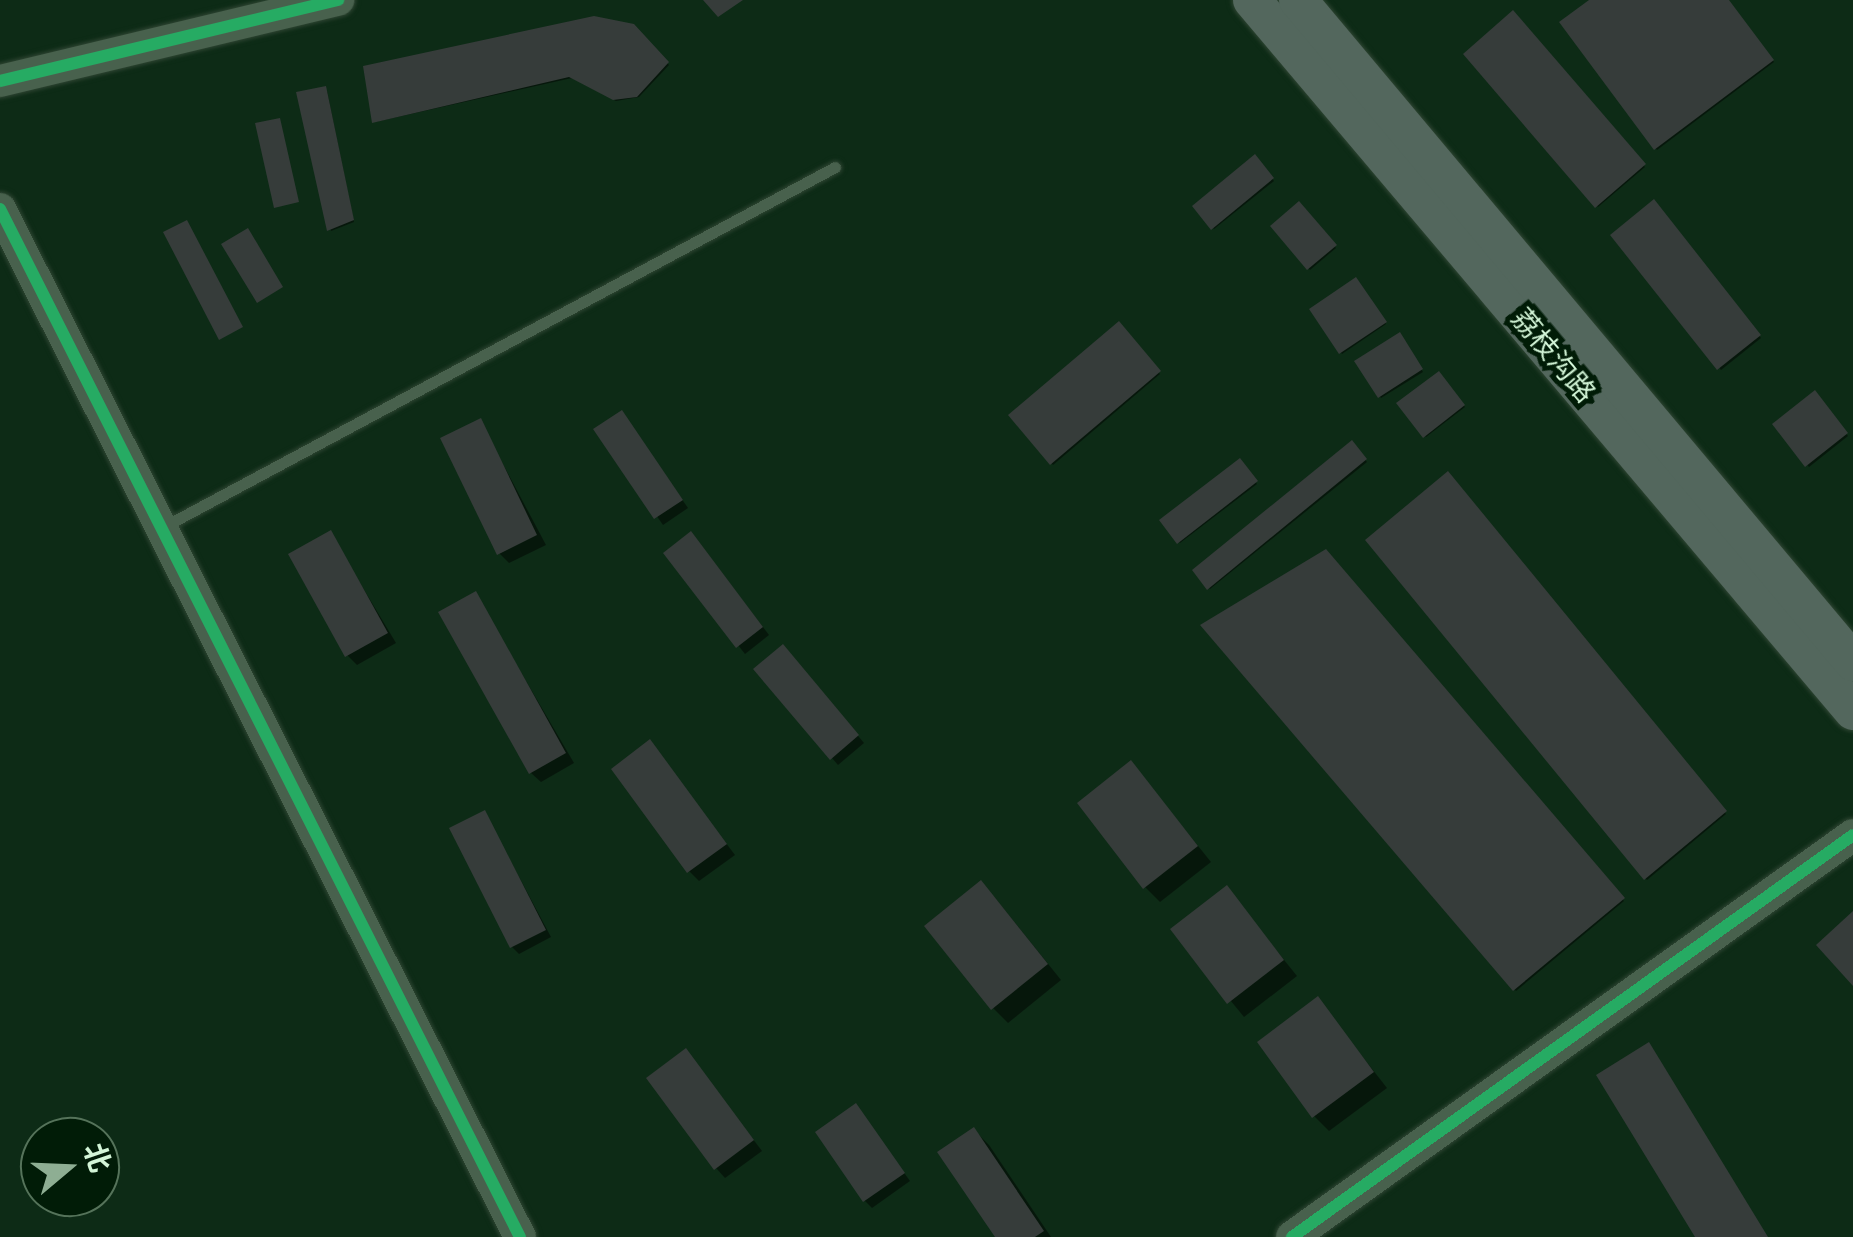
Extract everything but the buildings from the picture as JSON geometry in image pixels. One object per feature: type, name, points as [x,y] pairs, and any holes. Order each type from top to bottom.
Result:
[{"type":"main road","name":"荔枝沟路","points":[[1252,0],[1853,712]]},
{"type":"main road","name":"荔枝沟路","points":[[1298,0],[1853,662]]},
{"type":"street","points":[[0,80],[338,0]]},
{"type":"street","points":[[0,209],[520,1237]]},
{"type":"street","points":[[1292,1237],[1853,835]]},
{"type":"lane","points":[[162,528],[834,168]]},
{"type":"cycle path","points":[[0,81],[338,0]]},
{"type":"cycle path","points":[[0,209],[520,1237]]},
{"type":"cycle path","points":[[1292,1237],[1853,835]]}]
